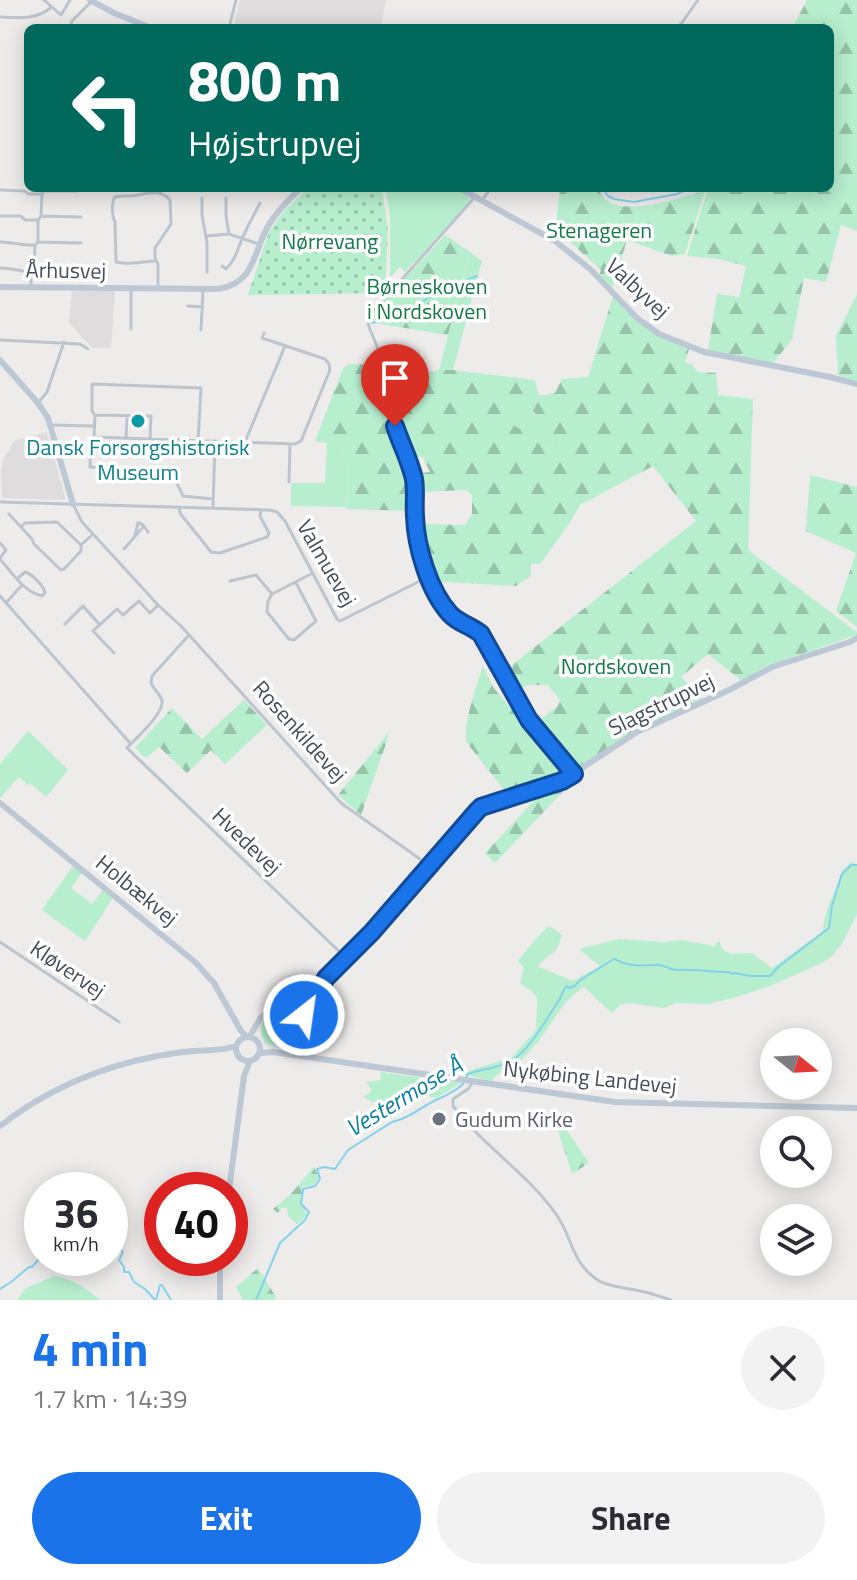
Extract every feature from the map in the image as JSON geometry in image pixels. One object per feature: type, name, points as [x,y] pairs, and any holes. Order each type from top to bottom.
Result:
[{"type":"street","points":[[44,0],[61,15],[70,0]]},
{"type":"street","points":[[230,24],[236,0]]},
{"type":"street","points":[[681,24],[698,0]]},
{"type":"street","points":[[72,24],[91,1],[141,24]]},
{"type":"street","points":[[0,17],[32,17],[52,7]]},
{"type":"street","points":[[0,190],[24,191]]},
{"type":"street","points":[[31,288],[44,192]]},
{"type":"street","name":"Århusvej","points":[[0,287],[225,288],[239,283],[249,272],[259,244],[275,215],[297,192]]},
{"type":"street","name":"Valbyvej","points":[[467,192],[555,241],[598,277],[637,318],[659,334],[704,352],[857,384]]},
{"type":"street","points":[[486,192],[372,313],[368,322],[384,363],[395,426],[414,479],[416,528],[428,577],[451,615],[481,634],[529,720],[574,774]]},
{"type":"street","points":[[156,261],[136,264],[116,262],[115,197],[142,193],[168,196],[172,205],[171,224],[156,244],[158,289]]},
{"type":"street","points":[[202,198],[207,236],[207,272]]},
{"type":"street","points":[[226,198],[229,234]]},
{"type":"street","points":[[222,266],[226,269],[229,267],[260,203]]},
{"type":"street","points":[[0,216],[21,216],[25,220],[81,217]]},
{"type":"street","points":[[207,236],[229,234],[259,244]]},
{"type":"street","points":[[0,242],[18,242],[22,246],[81,243]]},
{"type":"street","points":[[0,268],[18,271],[84,269]]},
{"type":"street","name":"Århusvej","points":[[131,289],[131,329]]},
{"type":"street","points":[[201,330],[203,289]]},
{"type":"street","points":[[188,306],[203,307]]},
{"type":"street","points":[[94,437],[299,443],[330,368],[325,359],[262,338],[264,333]]},
{"type":"street","points":[[0,340],[64,342],[80,344],[88,349]]},
{"type":"street","points":[[38,403],[47,392],[64,342]]},
{"type":"street","points":[[245,442],[285,346]]},
{"type":"street","name":"Rosenkildevej","points":[[0,360],[46,413],[78,517],[341,803],[429,866]]},
{"type":"street","points":[[198,441],[201,388],[92,384],[92,411],[95,415],[90,467],[167,470],[172,473],[183,496],[213,499]]},
{"type":"street","points":[[95,415],[151,416],[150,439]]},
{"type":"street","points":[[126,438],[127,416]]},
{"type":"street","points":[[51,425],[94,426]]},
{"type":"street","points":[[213,508],[215,441]]},
{"type":"street","points":[[289,482],[290,444]]},
{"type":"street","points":[[0,502],[261,509],[260,516],[269,533],[267,537],[215,553],[180,513],[179,507]]},
{"type":"street","name":"Valmuevej","points":[[261,509],[282,516],[340,621],[428,577]]},
{"type":"street","points":[[9,514],[59,570],[64,569],[81,551],[81,545],[57,522],[25,523],[21,527]]},
{"type":"street","points":[[124,549],[134,538],[138,523],[148,532]]},
{"type":"street","points":[[81,545],[93,534]]},
{"type":"street","points":[[0,543],[6,550],[0,559],[21,586],[38,596],[45,593],[28,572],[17,579]]},
{"type":"street","points":[[296,583],[316,621],[294,640],[289,639],[267,612],[268,601],[272,594],[313,573]]},
{"type":"street","points":[[230,581],[256,575],[272,594]]},
{"type":"street","points":[[6,603],[21,586]]},
{"type":"street","points":[[0,596],[131,744],[161,708],[160,697],[151,683],[152,676],[189,635]]},
{"type":"street","points":[[114,653],[93,631],[117,609],[123,615],[139,601],[150,613],[158,605]]},
{"type":"street","points":[[65,624],[83,606],[100,625]]},
{"type":"street","name":"Slagstrupvej","points":[[244,1042],[263,1015],[270,1014],[289,1029],[294,1029],[321,984],[372,932],[481,807],[562,781],[637,732],[772,667],[857,638]]},
{"type":"street","name":"Hvedevej","points":[[131,744],[127,748],[345,957]]},
{"type":"street","name":"Holbækvej","points":[[0,803],[189,956],[214,983],[244,1042]]},
{"type":"street","name":"Kløvervej","points":[[0,942],[119,1022]]},
{"type":"street","points":[[231,1172],[246,1060],[244,1042]]},
{"type":"street","points":[[0,1126],[48,1094],[131,1062],[157,1056],[219,1050],[244,1042],[260,1050],[256,1059],[246,1060]]},
{"type":"street","name":"Nykøbing Landevej","points":[[260,1050],[629,1103],[857,1108]]},
{"type":"street","points":[[468,1081],[468,1089],[453,1099],[453,1106],[558,1216],[573,1253],[583,1267],[608,1285],[671,1300]]},
{"type":"street","points":[[220,1276],[220,1300]]},
{"type":"shaded area","points":[[240,0],[386,0],[382,24],[234,24]]},
{"type":"shaded area","points":[[72,291],[115,291],[111,348],[92,348],[69,323]]},
{"type":"shaded area","points":[[47,432],[66,500],[2,498],[1,469],[13,441]]},
{"type":"green space","points":[[807,0],[857,0],[857,231],[841,225],[826,282],[804,278],[792,340],[773,363],[708,350],[717,294],[739,297],[746,266],[687,256],[707,192],[834,192],[834,24],[794,24]]},
{"type":"green space","name":"Nørrevang","points":[[304,192],[383,192],[388,231],[385,293],[248,295],[269,232]]},
{"type":"green space","points":[[386,192],[463,192],[469,197],[470,202],[405,272],[400,267],[390,277],[390,216]]},
{"type":"green space","name":"Stenageren","points":[[560,192],[600,192],[609,202],[632,207],[705,192],[685,254],[672,256],[627,240],[612,288],[599,275],[601,270],[569,241],[564,242],[555,235]]},
{"type":"green space","name":"Børneskoven i Nordskoven","points":[[445,235],[470,252],[448,335],[374,323],[372,316],[376,310]]},
{"type":"green space","points":[[470,252],[482,261],[453,370],[439,370]]},
{"type":"green space","points":[[857,294],[857,381],[838,375],[835,338]]},
{"type":"green space","name":"Nordskoven","points":[[613,296],[647,328],[689,349],[685,362],[693,365],[697,372],[716,373],[718,395],[753,399],[748,550],[857,635],[766,666],[742,681],[708,654],[681,677],[704,700],[636,729],[576,770],[533,725],[557,707],[560,700],[548,685],[527,685],[516,693],[504,671],[696,521],[653,466],[580,505],[541,563],[531,564],[531,576],[516,586],[433,581],[418,528],[420,524],[465,525],[472,514],[472,495],[466,490],[418,492],[415,474],[430,472],[422,456],[411,461],[397,426],[389,371],[423,373],[453,370],[535,380],[538,395],[555,393],[562,379],[588,377]],"holes":[[[529,408],[535,413],[536,425],[553,434],[552,446],[546,448],[513,425]]]},
{"type":"green space","points":[[350,364],[381,365],[383,369],[389,407],[412,482],[412,511],[346,509],[349,466],[340,445],[315,441],[343,368]]},
{"type":"green space","points":[[529,407],[543,427],[553,434],[552,446],[546,448],[512,425]]},
{"type":"green space","points":[[327,443],[340,445],[349,466],[346,507],[291,506],[291,483],[325,483]]},
{"type":"green space","points":[[810,475],[857,487],[857,627],[836,611],[856,553],[806,531]]},
{"type":"green space","points":[[483,666],[493,687],[565,773],[561,779],[508,795],[467,743],[468,716]]},
{"type":"green space","points":[[244,700],[267,725],[225,764],[211,750],[187,773],[159,747],[146,758],[135,748],[172,708],[202,739]]},
{"type":"green space","points":[[28,731],[68,770],[46,797],[19,777],[0,798],[0,764]]},
{"type":"green space","points":[[389,732],[387,741],[361,815],[338,795]]},
{"type":"green space","points":[[569,780],[572,782],[495,863],[485,853],[535,800],[533,792]]},
{"type":"green space","points":[[851,862],[857,865],[857,914],[842,944],[822,963],[765,988],[707,1004],[676,1003],[664,1008],[630,1003],[620,1005],[612,1013],[584,987],[565,1003],[525,1056],[492,1081],[462,1074],[511,1058],[537,1029],[537,998],[520,983],[524,968],[518,961],[549,926],[562,935],[557,949],[537,966],[573,981],[600,966],[579,949],[619,939],[682,940],[714,946],[719,941],[722,949],[731,954],[752,953],[772,968],[823,931],[825,916],[842,871]]},
{"type":"green space","points":[[73,866],[82,873],[71,888],[92,904],[103,890],[113,898],[85,941],[42,910]]},
{"type":"green space","points":[[266,1017],[271,1017],[311,1052],[266,1044],[261,1031]]},
{"type":"green space","points":[[380,1072],[461,1083],[436,1098],[414,1092],[406,1097],[399,1115],[363,1097],[371,1092],[366,1082],[380,1080]]},
{"type":"green space","points":[[553,1115],[557,1116],[589,1163],[572,1174]]},
{"type":"green space","points":[[314,1167],[319,1178],[313,1185],[302,1187],[301,1204],[307,1215],[297,1224],[288,1216],[287,1208],[282,1207],[278,1213],[273,1209]]},
{"type":"green space","points":[[258,1268],[276,1297],[274,1300],[243,1300],[236,1287]]},
{"type":"green space","points":[[54,1276],[74,1282],[101,1300],[17,1300],[26,1288]]},
{"type":"waterway","points":[[606,192],[614,199],[634,202],[681,192]]},
{"type":"waterway","points":[[415,306],[477,276]]},
{"type":"waterway","points":[[372,323],[406,310]]},
{"type":"waterway","name":"Vestermose Å","points":[[466,1078],[468,1074],[501,1065],[518,1056],[537,1034],[567,986],[576,985],[612,960],[631,965],[661,965],[674,970],[770,976],[829,928],[842,874],[851,865],[857,865]]},
{"type":"waterway","name":"Vestermose Å","points":[[256,1300],[280,1243],[305,1220],[309,1212],[301,1204],[303,1189],[315,1186],[320,1179],[317,1169],[335,1169],[348,1150],[463,1084]]},
{"type":"waterway","points":[[0,1289],[24,1271]]},
{"type":"waterway","points":[[128,1272],[134,1282],[155,1300]]},
{"type":"waterway","points":[[156,1300],[160,1285],[171,1300]]},
{"type":"place","name":"Dansk Forsorgshistorisk Museum","points":[[138,421]]},
{"type":"place","name":"Gudum Kirke","points":[[439,1119]]},
{"type":"route","points":[[304,1015],[326,978],[372,932],[481,807],[562,781],[574,774],[529,720],[481,634],[451,615],[433,587],[417,538],[414,479],[395,426]]}]
